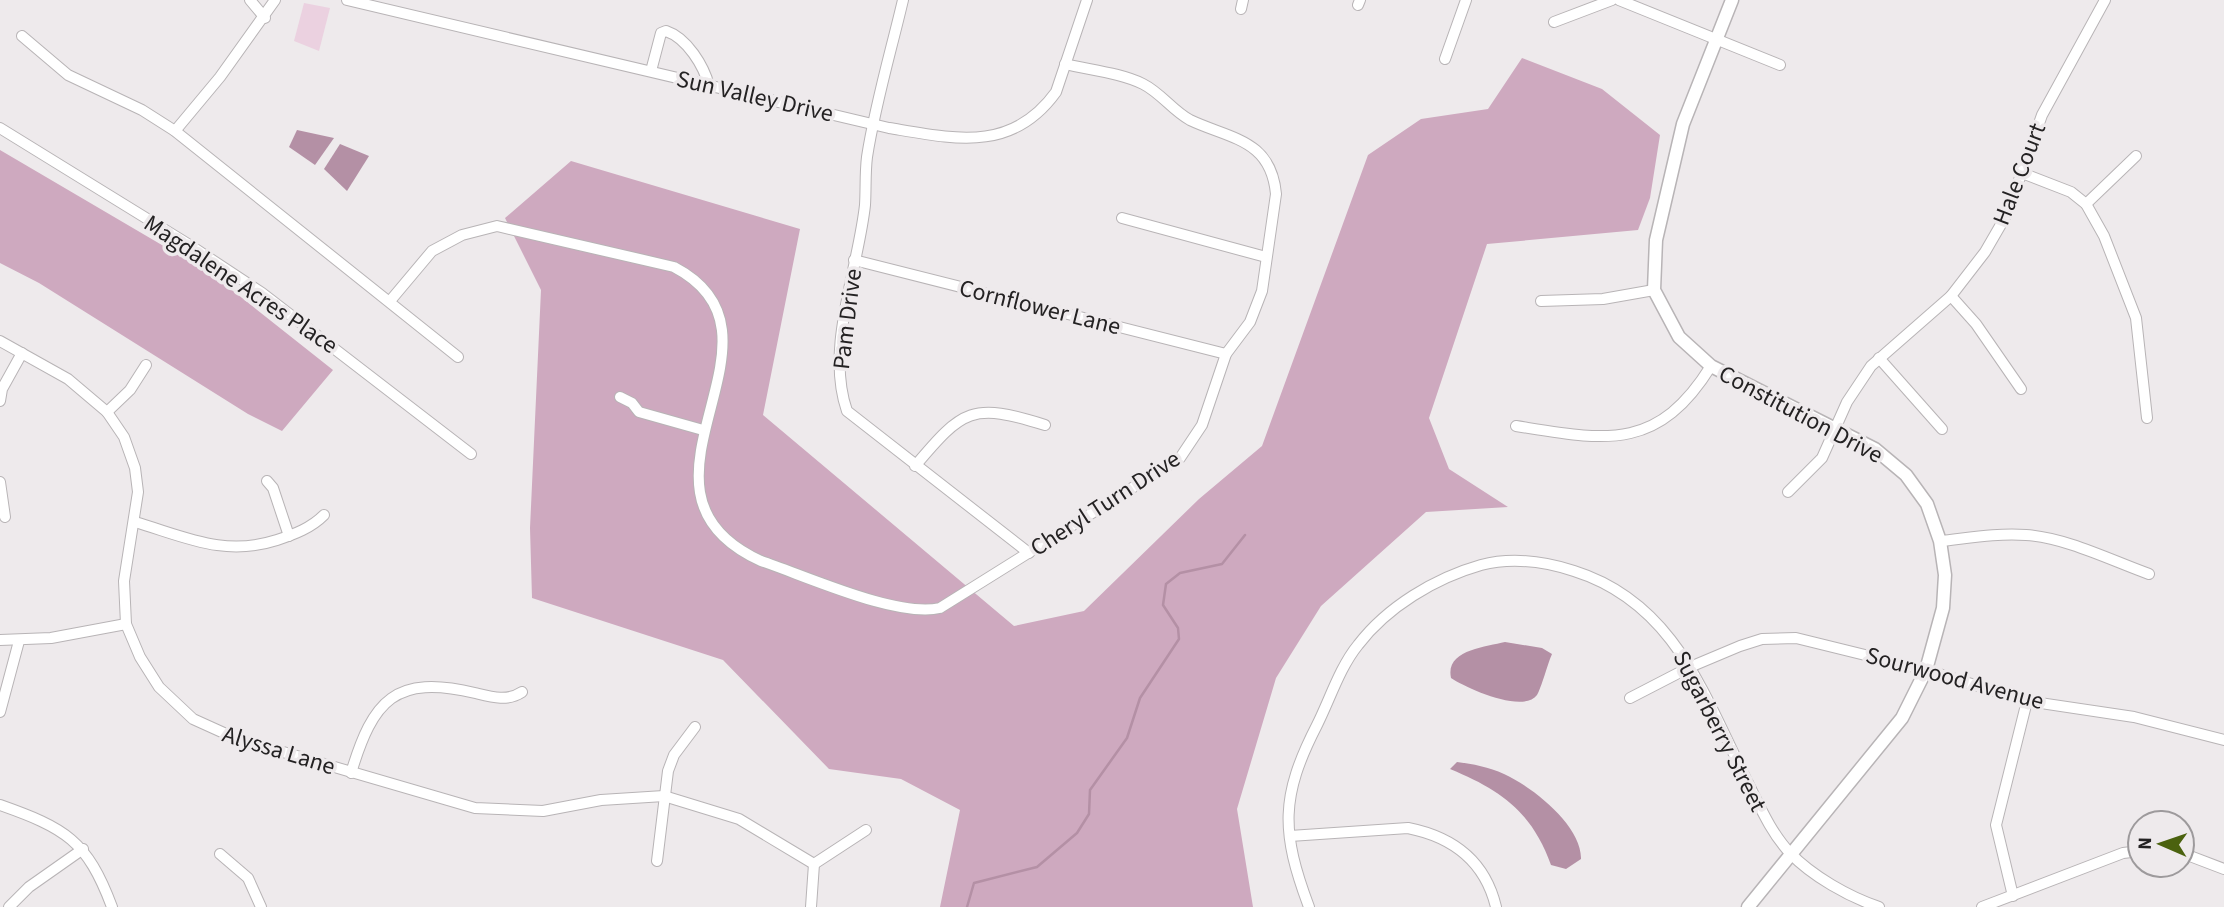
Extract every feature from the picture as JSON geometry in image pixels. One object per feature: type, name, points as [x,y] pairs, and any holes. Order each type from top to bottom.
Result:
[{"type":"street","points":[[250,0],[265,18]]},
{"type":"street","points":[[175,131],[265,18],[275,0]]},
{"type":"street","name":"Sun Valley Drive","points":[[347,0],[875,124],[930,135],[970,138],[1005,134],[1032,120],[1047,104],[1056,92],[1087,0]]},
{"type":"street","name":"Pam Drive","points":[[903,0],[867,158],[865,206],[839,364],[840,389],[848,411],[1029,553]]},
{"type":"street","points":[[1445,59],[1466,0]]},
{"type":"street","points":[[1554,22],[1612,0]]},
{"type":"street","points":[[1619,0],[1780,65]]},
{"type":"street","points":[[1541,301],[1594,300],[1654,290],[1656,240],[1683,124],[1732,0]]},
{"type":"street","name":"Hale Court","points":[[1788,492],[1822,457],[1853,391],[1879,358],[1951,296],[2000,228],[2042,115],[2063,71],[2105,0]]},
{"type":"street","points":[[651,71],[661,33],[666,31],[677,36],[699,63],[709,86]]},
{"type":"street","points":[[22,36],[68,75],[142,110],[175,131],[246,191],[390,301],[458,357]]},
{"type":"street","name":"Cheryl Turn Drive","points":[[390,301],[432,251],[462,235],[497,226],[674,267],[693,277],[716,304],[724,332],[725,348],[703,430],[698,466],[702,500],[718,531],[742,552],[898,607],[928,611],[957,600],[1181,458],[1202,425],[1226,354],[1250,322],[1262,291],[1276,194],[1275,179],[1256,149],[1245,141],[1188,119],[1143,84],[1065,64]]},
{"type":"street","name":"Magdalene Acres Place","points":[[0,128],[262,293],[471,454]]},
{"type":"street","points":[[2086,204],[2136,156]]},
{"type":"street","points":[[2022,173],[2056,184],[2086,204],[2114,260],[2136,318],[2147,418]]},
{"type":"street","points":[[1122,218],[1266,257]]},
{"type":"street","name":"Cornflower Lane","points":[[854,260],[1226,354]]},
{"type":"street","name":"Constitution Drive","points":[[1654,290],[1679,337],[1711,366],[1875,449],[1906,475],[1927,505],[1940,541],[1945,575],[1943,608],[1926,670],[1902,718],[1748,907]]},
{"type":"street","points":[[1951,296],[1976,324],[2021,389]]},
{"type":"street","name":"Alyssa Lane","points":[[0,341],[68,379],[107,412],[124,437],[135,468],[135,522],[124,581],[126,624],[140,657],[159,687],[192,719],[235,738],[454,804],[491,810],[543,811],[601,800],[664,796],[739,819],[814,864]]},
{"type":"street","points":[[0,401],[2,389],[22,353]]},
{"type":"street","points":[[1879,358],[1942,429]]},
{"type":"street","points":[[107,412],[130,390],[146,365]]},
{"type":"street","points":[[1516,425],[1605,439],[1624,436],[1649,428],[1673,413],[1691,395],[1711,366]]},
{"type":"street","points":[[620,397],[632,403],[639,412],[703,430]]},
{"type":"street","points":[[915,466],[948,426],[964,416],[982,412],[1007,413],[1045,425]]},
{"type":"street","points":[[267,481],[273,488],[289,536]]},
{"type":"street","points":[[0,482],[5,517]]},
{"type":"street","points":[[135,522],[190,540],[227,547],[256,546],[308,528],[324,515]]},
{"type":"street","points":[[1940,541],[1987,534],[2029,535],[2069,545],[2149,574]]},
{"type":"street","name":"Sugarberry Street","points":[[1309,907],[1296,869],[1288,807],[1296,766],[1357,645],[1396,606],[1459,571],[1501,560],[1548,563],[1618,589],[1640,605],[1672,638],[1690,667],[1764,817],[1790,853],[1851,898],[1879,907]]},
{"type":"street","points":[[0,640],[19,641],[65,636],[126,624]]},
{"type":"street","name":"Sourwood Avenue","points":[[1630,698],[1690,667],[1762,639],[1796,638],[1926,670],[2027,701],[2134,717],[2224,740]]},
{"type":"street","points":[[0,712],[19,641]]},
{"type":"street","points":[[351,773],[369,722],[394,696],[417,688],[441,686],[504,698],[522,692]]},
{"type":"street","points":[[2013,896],[1996,825],[2027,701]]},
{"type":"street","points":[[657,861],[664,796],[674,755],[695,727]]},
{"type":"street","points":[[0,805],[46,822],[83,849],[112,907]]},
{"type":"street","points":[[1290,836],[1398,828],[1424,831],[1452,843],[1473,861],[1491,890],[1496,907]]},
{"type":"street","points":[[811,907],[814,864],[866,830]]},
{"type":"street","points":[[9,907],[29,887],[83,849]]},
{"type":"street","points":[[1982,907],[2126,853]]},
{"type":"street","points":[[220,854],[248,878],[261,907]]},
{"type":"street","points":[[2196,858],[2224,869]]},
{"type":"shaded area","points":[[304,3],[330,8],[319,51],[294,41]]},
{"type":"shaded area","points":[[1522,58],[1602,89],[1660,135],[1650,198],[1638,230],[1487,244],[1429,418],[1449,469],[1508,507],[1426,512],[1321,606],[1276,678],[1237,809],[1253,907],[940,907],[960,810],[901,779],[829,769],[723,660],[532,598],[530,528],[541,290],[505,218],[571,161],[800,229],[763,415],[1014,626],[1084,611],[1199,499],[1262,446],[1368,155],[1421,119],[1488,109]]},
{"type":"shaded area","points":[[297,130],[334,138],[315,165],[289,147]]},
{"type":"shaded area","points":[[340,144],[369,156],[347,191],[324,169]]},
{"type":"shaded area","points":[[0,150],[213,275],[333,370],[282,431],[248,414],[39,283],[0,263]]},
{"type":"shaded area","points":[[1505,642],[1542,648],[1552,654],[1539,692],[1530,700],[1508,701],[1469,688],[1451,678],[1454,661],[1460,656],[1468,651]]},
{"type":"shaded area","points":[[1457,762],[1498,772],[1516,780],[1541,798],[1565,821],[1579,846],[1581,859],[1566,869],[1551,865],[1524,817],[1485,785],[1450,769]]},
{"type":"waterway","points":[[967,907],[974,883],[1037,867],[1077,833],[1089,814],[1090,790],[1127,738],[1140,698],[1179,639],[1178,628],[1163,605],[1166,584],[1180,573],[1222,564],[1245,535]]}]
